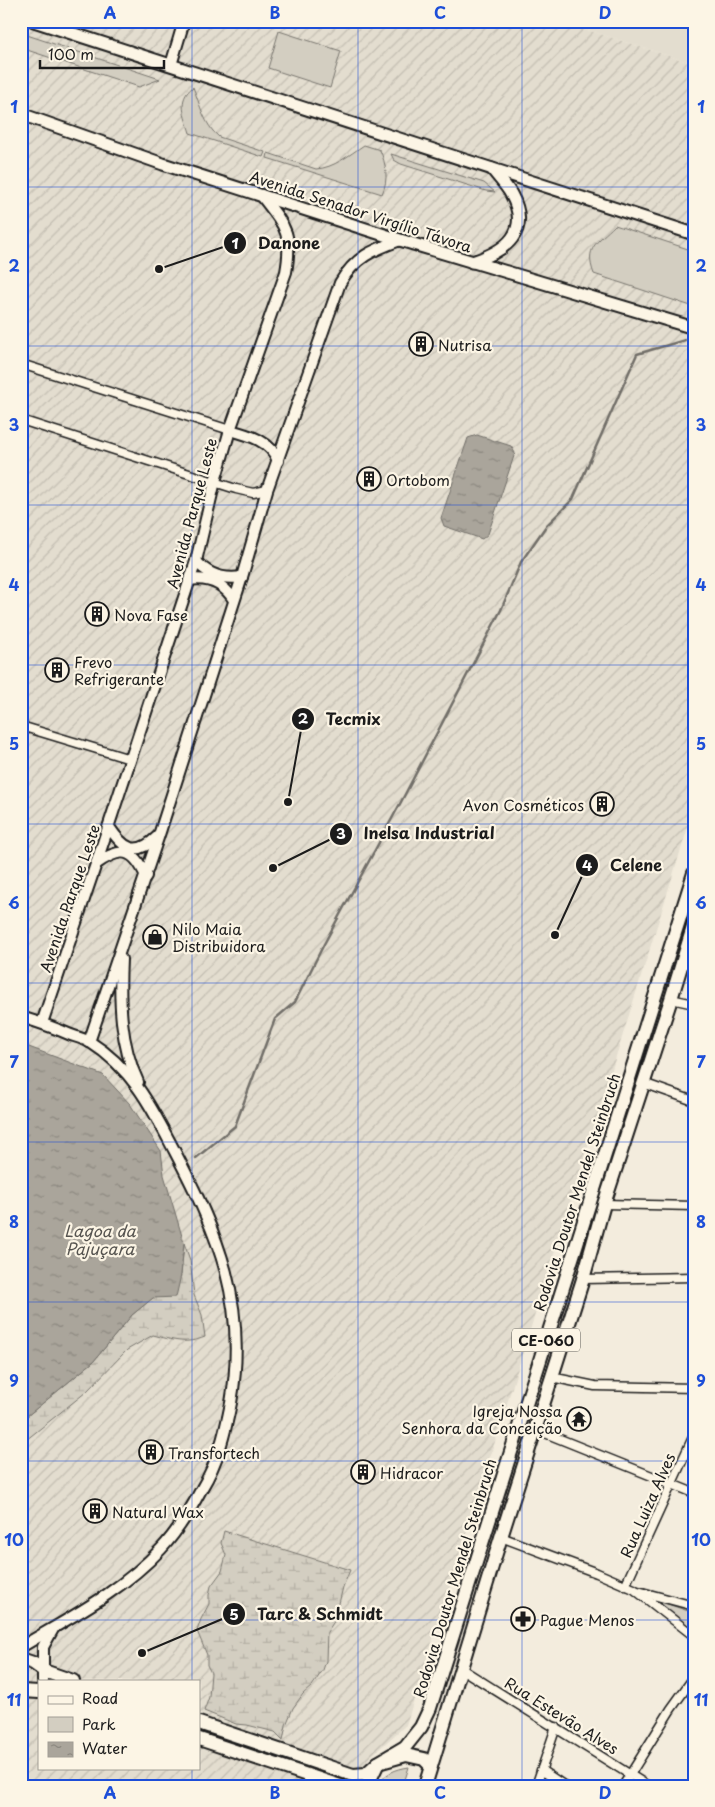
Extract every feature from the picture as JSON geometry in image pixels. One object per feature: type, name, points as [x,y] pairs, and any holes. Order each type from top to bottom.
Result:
[{"type":"main road","points":[[34,21],[694,234]]},
{"type":"main road","name":"Avenida Senador Virgílio Távora","points":[[21,114],[261,196],[472,262],[694,328]]},
{"type":"main road","points":[[472,262],[500,251],[511,241],[516,232],[518,222],[516,207],[510,192],[492,169]]},
{"type":"main road","name":"Rodovia Doutor Mendel Steinbruch","points":[[378,1763],[405,1747],[421,1727],[430,1708],[694,874]]},
{"type":"main road","name":"Rodovia Doutor Mendel Steinbruch","points":[[425,1786],[460,1668],[583,1279],[604,1204],[694,924]]},
{"type":"main road","points":[[21,1658],[33,1663],[43,1676],[67,1680]]},
{"type":"main road","points":[[21,1691],[38,1692]]},
{"type":"main road","points":[[200,1723],[353,1775],[366,1774],[378,1763],[406,1755],[424,1759],[431,1766]]},
{"type":"main road","points":[[200,1739],[340,1786]]},
{"type":"main road","points":[[367,1786],[378,1763]]},
{"type":"street","points":[[170,65],[184,21]]},
{"type":"street","name":"Avenida Parque Leste","points":[[42,1023],[190,580],[230,430],[286,272],[290,251],[287,232],[280,219],[261,196]]},
{"type":"street","points":[[89,1042],[146,876],[242,577],[267,490],[340,283],[347,270],[358,259],[400,240]]},
{"type":"street","points":[[21,364],[261,441],[276,455],[278,461]]},
{"type":"street","points":[[21,420],[253,493],[267,490]]},
{"type":"street","points":[[196,561],[205,570],[216,576],[242,577]]},
{"type":"street","points":[[190,580],[201,579],[213,582],[223,587],[234,600]]},
{"type":"street","points":[[21,726],[130,759]]},
{"type":"street","points":[[108,827],[118,840],[130,848],[144,848],[159,835]]},
{"type":"street","points":[[96,864],[110,854],[124,853],[136,859],[146,876]]},
{"type":"street","points":[[21,1647],[116,1588],[148,1562],[167,1541],[202,1489],[211,1472],[221,1447],[235,1372],[236,1329],[231,1289],[220,1252],[200,1204],[144,1094],[129,1057],[122,1024],[120,978],[122,947]]},
{"type":"street","points":[[671,999],[694,1004]]},
{"type":"street","points":[[21,1017],[42,1023],[89,1042],[125,1072],[144,1094]]},
{"type":"street","points":[[643,1083],[694,1101]]},
{"type":"street","points":[[604,1204],[694,1206]]},
{"type":"street","points":[[583,1279],[694,1276]]},
{"type":"street","points":[[551,1377],[579,1384],[616,1388],[694,1388]]},
{"type":"street","points":[[535,1429],[694,1493]]},
{"type":"street","name":"Rua Luiza Alves","points":[[625,1586],[694,1435]]},
{"type":"street","points":[[501,1537],[597,1573],[625,1586],[694,1606]]},
{"type":"street","points":[[634,1589],[694,1636]]},
{"type":"street","points":[[43,1676],[44,1643],[55,1626]]},
{"type":"street","name":"Rua Estevão Alves","points":[[460,1668],[648,1786]]},
{"type":"street","points":[[623,1786],[671,1709],[694,1677]]},
{"type":"street","points":[[536,1786],[556,1727]]},
{"type":"street","points":[[541,1770],[565,1786]]},
{"type":"shaded area","points":[[21,21],[559,21],[694,64],[694,808],[406,1725],[369,1758],[358,1786],[21,1786]]},
{"type":"shaded area","points":[[559,21],[694,21],[694,64]]},
{"type":"green space","points":[[279,31],[341,51],[330,88],[268,68]]},
{"type":"green space","points":[[21,33],[160,79],[139,87],[21,48]]},
{"type":"green space","points":[[193,87],[203,114],[210,127],[219,137],[265,152],[263,157],[190,133],[184,114],[183,103],[188,92]]},
{"type":"green space","points":[[364,145],[380,150],[382,155],[386,177],[382,194],[267,158],[268,153],[316,169],[335,164]]},
{"type":"green space","points":[[391,154],[484,183],[495,192],[486,191],[401,164],[394,160]]},
{"type":"green space","points":[[615,225],[694,251],[694,307],[594,274],[591,257],[594,246]]},
{"type":"green space","points":[[184,1243],[190,1260],[194,1295],[202,1315],[205,1337],[185,1341],[153,1335],[127,1350],[86,1392],[21,1444],[21,1421],[93,1362],[132,1315],[181,1275]]},
{"type":"green space","points":[[224,1531],[350,1570],[343,1587],[335,1620],[327,1632],[326,1661],[323,1670],[293,1708],[286,1725],[283,1740],[275,1732],[236,1724],[204,1711],[209,1697],[211,1673],[207,1665],[207,1655],[197,1631],[209,1604],[211,1586],[222,1571],[226,1555],[221,1543]]},
{"type":"green space","points":[[649,1599],[694,1613],[694,1632]]},
{"type":"green space","points":[[409,1767],[403,1786],[378,1786],[391,1772]]},
{"type":"water","points":[[477,435],[511,446],[515,453],[488,534],[482,539],[444,526],[441,518],[468,438]]},
{"type":"water","name":"Lagoa da Pajuçara","points":[[21,1044],[103,1075],[130,1104],[161,1151],[164,1175],[184,1243],[181,1275],[176,1297],[153,1298],[132,1315],[93,1362],[21,1421]]},
{"type":"waterway","points":[[196,1158],[235,1126],[275,1019],[295,1002],[501,610],[521,562],[546,526],[573,499],[637,354],[685,340]]},
{"type":"place","name":"Danone","points":[[159,269]]},
{"type":"place","name":"Nutrisa","points":[[421,344]]},
{"type":"place","name":"Ortobom","points":[[369,479]]},
{"type":"place","name":"Nova Fase","points":[[97,614]]},
{"type":"place","name":"Frevo Refrigerante","points":[[57,670]]},
{"type":"place","name":"Tecmix","points":[[288,802]]},
{"type":"place","name":"Avon Cosméticos","points":[[602,804]]},
{"type":"place","name":"Inelsa Industrial","points":[[273,868]]},
{"type":"place","name":"Celene","points":[[555,935]]},
{"type":"place","name":"Nilo Maia Distribuidora","points":[[155,937]]},
{"type":"place","name":"Igreja Nossa Senhora da Conceição","points":[[579,1419]]},
{"type":"place","name":"Transfortech","points":[[151,1452]]},
{"type":"place","name":"Hidracor","points":[[363,1472]]},
{"type":"place","name":"Natural Wax","points":[[95,1511]]},
{"type":"place","name":"Pague Menos","points":[[523,1619]]},
{"type":"place","name":"Tarc & Schmidt","points":[[142,1653]]}]
